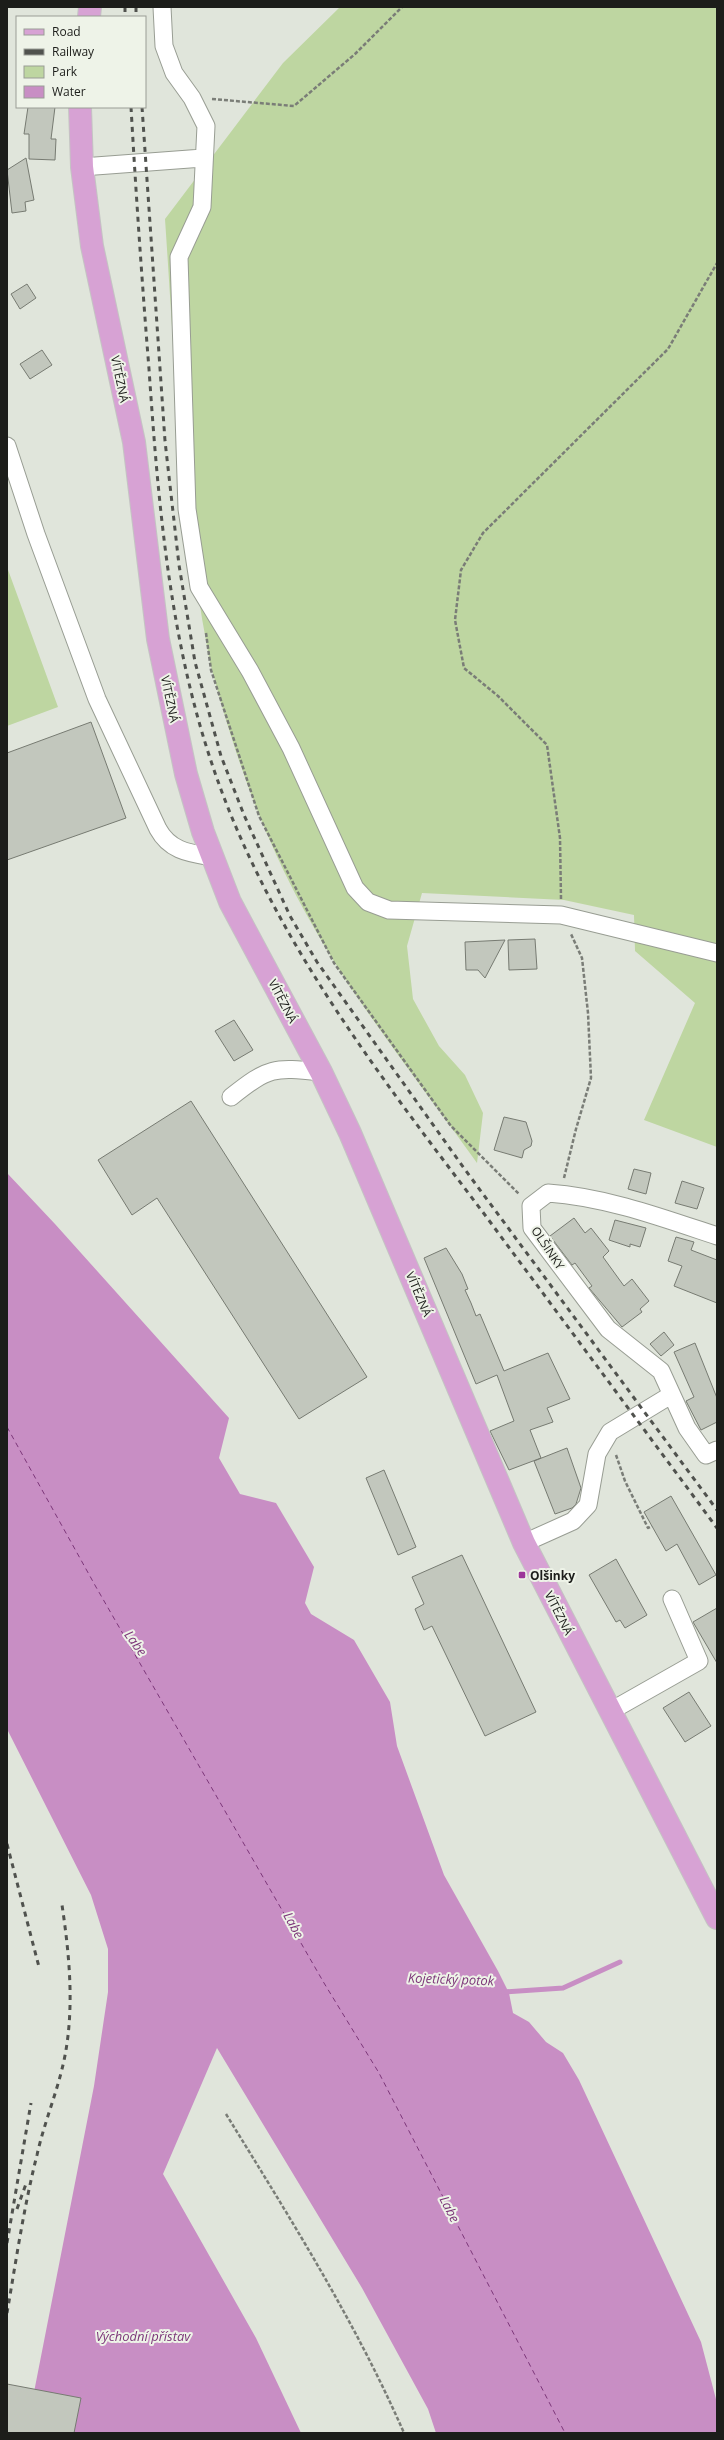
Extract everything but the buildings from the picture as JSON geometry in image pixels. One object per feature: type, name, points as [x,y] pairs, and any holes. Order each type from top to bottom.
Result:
[{"type":"main road","name":"VÍTĚZNÁ","points":[[80,108],[82,167],[92,246],[134,442],[158,639],[186,774],[212,857],[230,902],[321,1072],[350,1133],[524,1543],[673,1837],[717,1918]]},
{"type":"street","points":[[162,7],[164,46],[174,73],[192,98],[206,126],[203,158],[202,207],[179,257],[187,509],[200,587],[250,671],[291,748],[355,888],[368,902],[389,910],[561,915],[717,953]]},
{"type":"street","points":[[82,167],[203,158]]},
{"type":"street","points":[[7,446],[36,534],[97,699],[158,829],[163,839],[172,847],[188,853],[212,857]]},
{"type":"street","points":[[231,1097],[259,1075],[282,1068],[321,1072]]},
{"type":"street","points":[[531,1206],[548,1193],[576,1195],[675,1222],[717,1236]]},
{"type":"street","name":"OLŠINKY","points":[[531,1206],[532,1228],[608,1329],[661,1371],[687,1428],[706,1455],[717,1450]]},
{"type":"street","points":[[524,1543],[574,1521],[588,1505],[598,1454],[610,1432],[671,1395]]},
{"type":"street","points":[[610,1712],[699,1661],[672,1599]]},
{"type":"path","points":[[192,98],[294,106],[355,54],[402,7]]},
{"type":"path","points":[[561,1194],[576,1129],[592,1078],[588,1013],[582,958],[561,915],[560,838],[547,744],[498,696],[464,668],[455,620],[461,570],[482,533],[668,349],[717,263]]},
{"type":"path","points":[[206,632],[211,670],[259,816],[334,963],[451,1126],[531,1206]]},
{"type":"path","points":[[604,1442],[607,1449],[615,1453],[625,1481],[648,1528],[652,1526]]},
{"type":"path","points":[[226,2114],[317,2262],[385,2391],[404,2433]]},
{"type":"green space","points":[[340,7],[717,7],[717,1147],[644,1120],[695,1003],[635,951],[634,915],[564,900],[422,893],[407,946],[413,999],[439,1046],[465,1075],[483,1113],[477,1163],[386,1039],[323,943],[291,886],[279,861],[257,810],[238,758],[210,663],[199,603],[185,494],[180,439],[165,219],[283,63]]},
{"type":"green space","points":[[7,567],[58,707],[7,726]]},
{"type":"water","points":[[7,1173],[55,1224],[229,1418],[219,1458],[240,1494],[276,1503],[314,1567],[305,1603],[311,1614],[354,1640],[390,1702],[397,1746],[444,1875],[509,1993],[513,2013],[529,2022],[546,2042],[563,2053],[579,2080],[701,2342],[717,2403],[717,2433],[436,2433],[428,2409],[362,2288],[217,2048],[163,2174],[256,2338],[301,2433],[26,2433],[94,2086],[108,1992],[108,1949],[91,1895],[7,1729]]},
{"type":"waterway","name":"Kojetický potok","points":[[503,1992],[563,1988],[620,1962]]},
{"type":"ferry route","points":[[7,1427],[96,1587],[324,1983],[379,2073],[565,2433]]},
{"type":"railway","points":[[125,7],[125,16]]},
{"type":"railway","points":[[136,7],[136,16]]},
{"type":"railway","points":[[131,108],[139,238],[161,517],[175,616],[197,713],[211,761],[234,824],[262,884],[294,942],[329,999],[366,1054],[717,1528]]},
{"type":"railway","points":[[142,108],[165,441],[179,565],[195,662],[221,756],[244,815],[290,916],[317,962],[466,1171],[717,1510]]},
{"type":"railway","points":[[7,1844],[39,1967]]},
{"type":"railway","points":[[7,2313],[32,2174],[60,2077],[66,2050],[70,2014],[70,1977],[62,1905]]},
{"type":"railway","points":[[7,2243],[31,2103]]},
{"type":"railway","points":[[17,2209],[27,2181]]},
{"type":"place","name":"Olšinky","points":[[522,1575]]},
{"type":"water label","name":"Labe","points":[[136,1643]]},
{"type":"water label","name":"Labe","points":[[294,1925]]},
{"type":"water label","name":"Labe","points":[[450,2209]]},
{"type":"water label","name":"Východní přístav","points":[[143,2336]]}]
